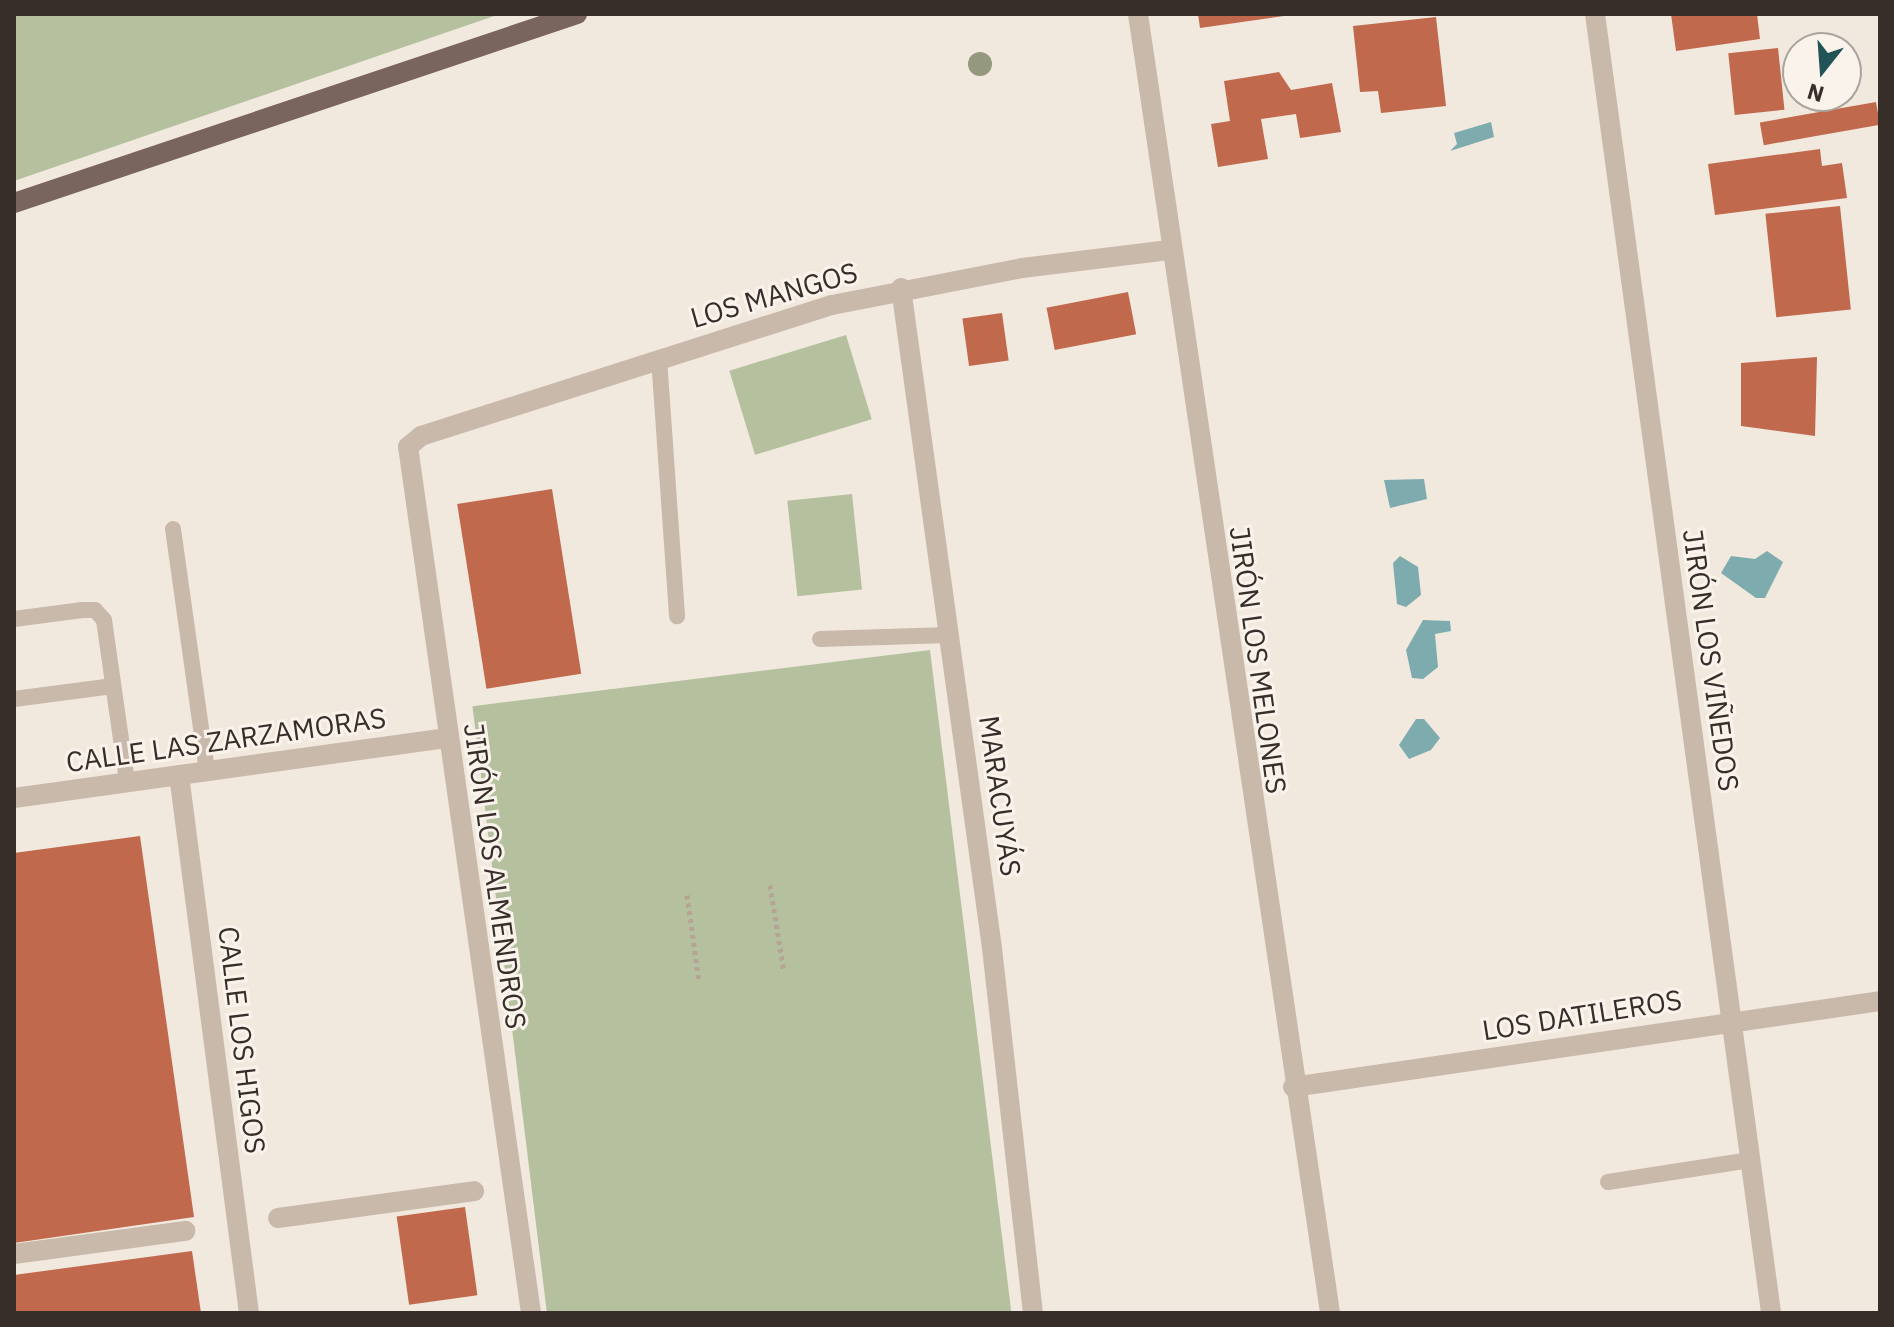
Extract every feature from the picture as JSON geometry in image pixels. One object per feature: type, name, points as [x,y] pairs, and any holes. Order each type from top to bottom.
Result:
[{"type":"main road","points":[[14,203],[550,17],[577,14]]},
{"type":"street","name":"JIRÓN LOS MELONES","points":[[1138,14],[1169,250],[1293,1087],[1330,1313]]},
{"type":"street","name":"JIRÓN LOS VIÑEDOS","points":[[1595,14],[1771,1313]]},
{"type":"street","name":"LOS MANGOS","points":[[408,447],[421,436],[659,358],[901,288],[1169,250]]},
{"type":"street","name":"MARACUYÁS","points":[[901,288],[950,635],[1033,1313]]},
{"type":"street","name":"JIRÓN LOS ALMENDROS","points":[[408,447],[446,738],[531,1313]]},
{"type":"street","name":"CALLE LAS ZARZAMORAS","points":[[14,798],[446,738]]},
{"type":"street","name":"CALLE LOS HIGOS","points":[[179,775],[249,1313]]},
{"type":"street","name":"LOS DATILEROS","points":[[1293,1087],[1880,1001]]},
{"type":"street","points":[[278,1218],[474,1191]]},
{"type":"street","points":[[14,1254],[185,1231]]},
{"type":"lane","points":[[659,358],[677,616]]},
{"type":"lane","points":[[173,529],[207,771]]},
{"type":"lane","points":[[14,619],[95,610],[104,620],[127,782]]},
{"type":"lane","points":[[820,639],[950,635]]},
{"type":"lane","points":[[14,699],[113,686]]},
{"type":"lane","points":[[1608,1182],[1750,1160]]},
{"type":"path","points":[[770,885],[784,972]]},
{"type":"path","points":[[687,895],[699,981]]},
{"type":"green space","points":[[14,14],[500,14],[14,181]]},
{"type":"green space","points":[[846,335],[872,419],[755,455],[729,371]]},
{"type":"green space","points":[[852,494],[862,589],[797,596],[787,501]]},
{"type":"green space","points":[[930,650],[1011,1313],[547,1313],[472,706]]},
{"type":"water","points":[[1491,122],[1494,137],[1450,151],[1457,144],[1454,133]]},
{"type":"water","points":[[1424,479],[1427,499],[1390,508],[1384,480]]},
{"type":"water","points":[[1767,551],[1783,562],[1765,598],[1756,598],[1721,573],[1731,556],[1755,559]]},
{"type":"water","points":[[1400,556],[1418,567],[1421,595],[1406,607],[1397,604],[1393,563]]},
{"type":"water","points":[[1423,620],[1450,621],[1451,631],[1435,634],[1438,667],[1423,679],[1412,678],[1406,650]]},
{"type":"water","points":[[1416,719],[1424,719],[1440,738],[1431,750],[1409,759],[1399,745]]},
{"type":"building","points":[[1198,14],[1283,14],[1284,16],[1200,28]]},
{"type":"building","points":[[1671,14],[1757,14],[1760,39],[1676,51]]},
{"type":"building","points":[[1436,17],[1446,106],[1381,113],[1378,91],[1360,92],[1353,26]]},
{"type":"building","points":[[1778,48],[1782,110],[1735,115],[1728,53]]},
{"type":"building","points":[[1279,72],[1291,90],[1332,83],[1341,132],[1300,138],[1296,114],[1261,119],[1268,159],[1218,167],[1211,124],[1230,121],[1224,81]]},
{"type":"building","points":[[1876,102],[1880,125],[1764,145],[1760,122],[1819,112],[1862,112],[1862,104]]},
{"type":"building","points":[[1820,149],[1822,166],[1842,163],[1847,198],[1715,215],[1708,164]]},
{"type":"building","points":[[1840,206],[1851,309],[1776,317],[1765,214]]},
{"type":"building","points":[[1128,292],[1136,334],[1055,350],[1047,308]]},
{"type":"building","points":[[1002,313],[1009,361],[969,366],[962,319]]},
{"type":"building","points":[[1817,357],[1815,436],[1741,426],[1741,363]]},
{"type":"building","points":[[552,489],[581,674],[486,689],[457,504]]},
{"type":"building","points":[[140,836],[194,1217],[14,1243],[14,853]]},
{"type":"building","points":[[465,1207],[477,1295],[409,1305],[397,1217]]},
{"type":"building","points":[[192,1251],[201,1313],[14,1313],[14,1275]]}]
